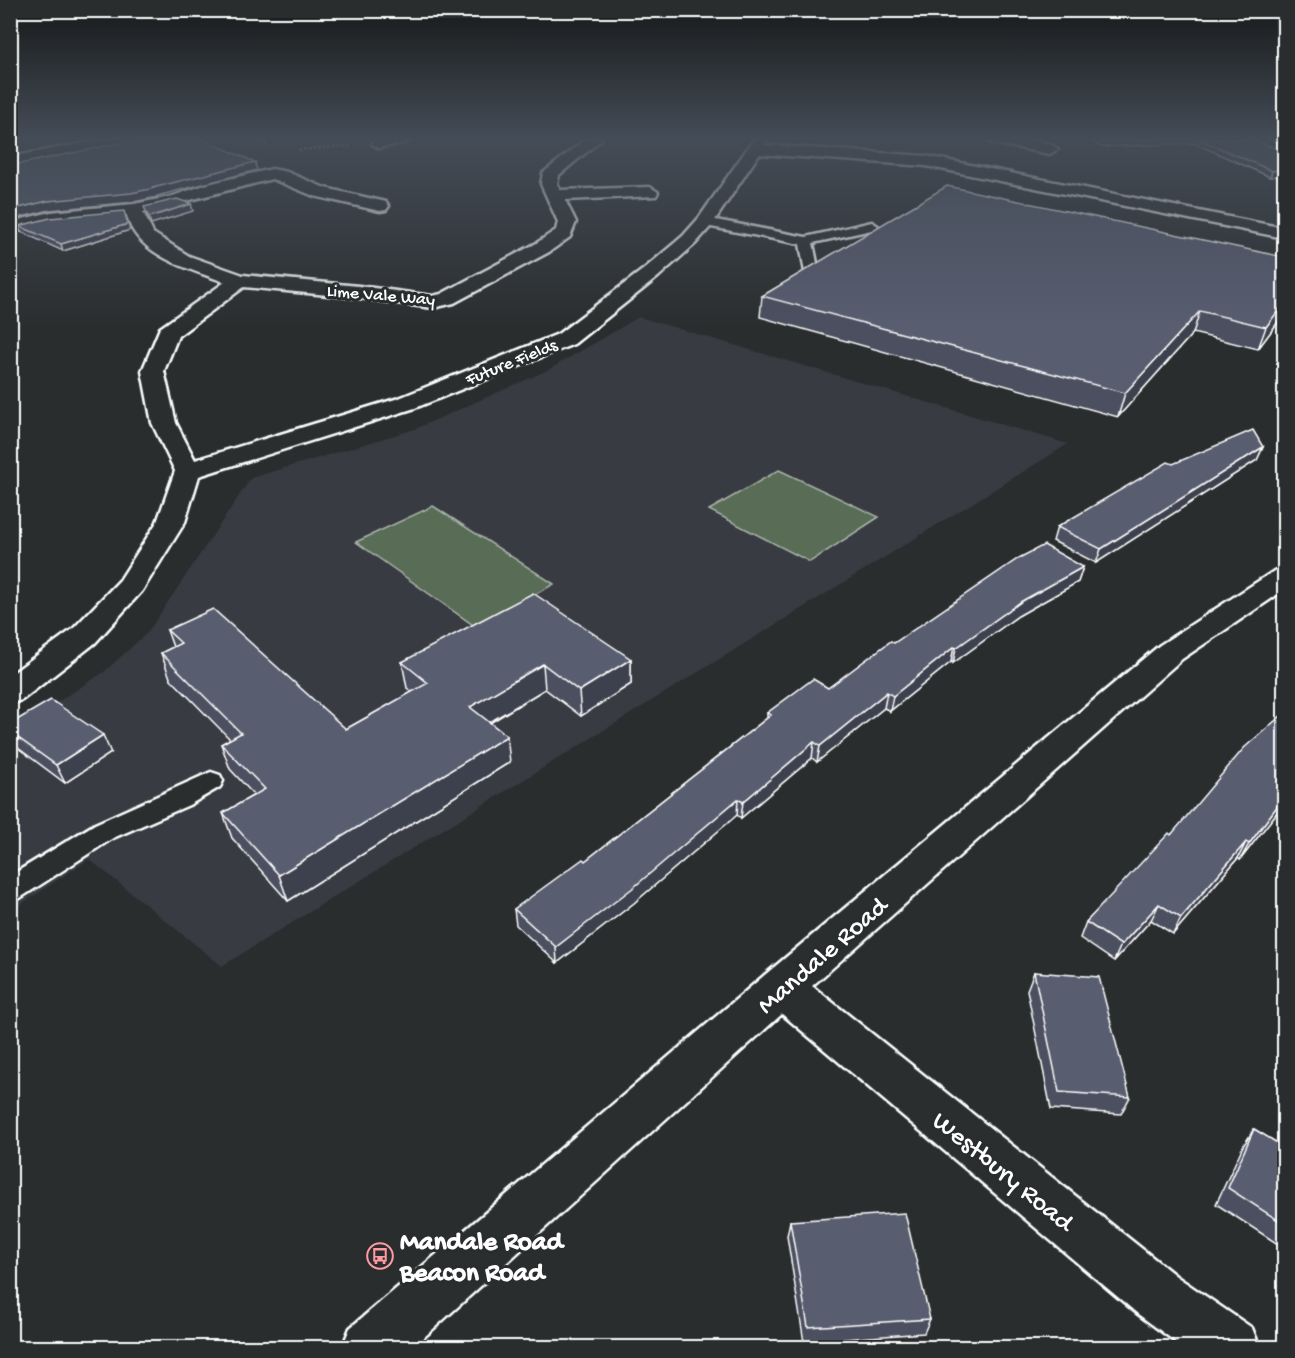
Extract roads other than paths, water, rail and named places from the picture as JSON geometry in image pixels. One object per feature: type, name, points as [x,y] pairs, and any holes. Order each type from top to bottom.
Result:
[{"type":"street","points":[[10,228],[51,217],[134,209],[167,202]]},
{"type":"street","points":[[360,202],[382,208]]},
{"type":"street","name":"Lime Vale Way","points":[[134,209],[137,222],[146,237],[182,260],[240,281],[359,292],[433,302],[447,299],[542,248],[564,233],[567,222],[558,202]]},
{"type":"street","name":"Future Fields","points":[[188,471],[406,404],[566,339],[651,273],[689,240],[718,202]]},
{"type":"street","points":[[1139,202],[1284,233]]},
{"type":"street","points":[[1196,214],[1209,202]]},
{"type":"street","points":[[10,692],[84,636],[131,585],[171,522],[188,471],[164,423],[153,371],[168,333],[240,281]]},
{"type":"street","name":"Mandale Road","points":[[370,1347],[781,987],[1171,652],[1284,577]]},
{"type":"street","name":"Westbury Road","points":[[781,987],[1157,1295],[1232,1347]]},
{"type":"lane","points":[[705,222],[806,241],[872,226]]},
{"type":"lane","points":[[806,241],[813,278]]},
{"type":"lane","points":[[10,890],[104,831],[180,798],[211,781]]},
{"type":"place","name":"Mandale Road Beacon Road","points":[[380,1256]]}]
